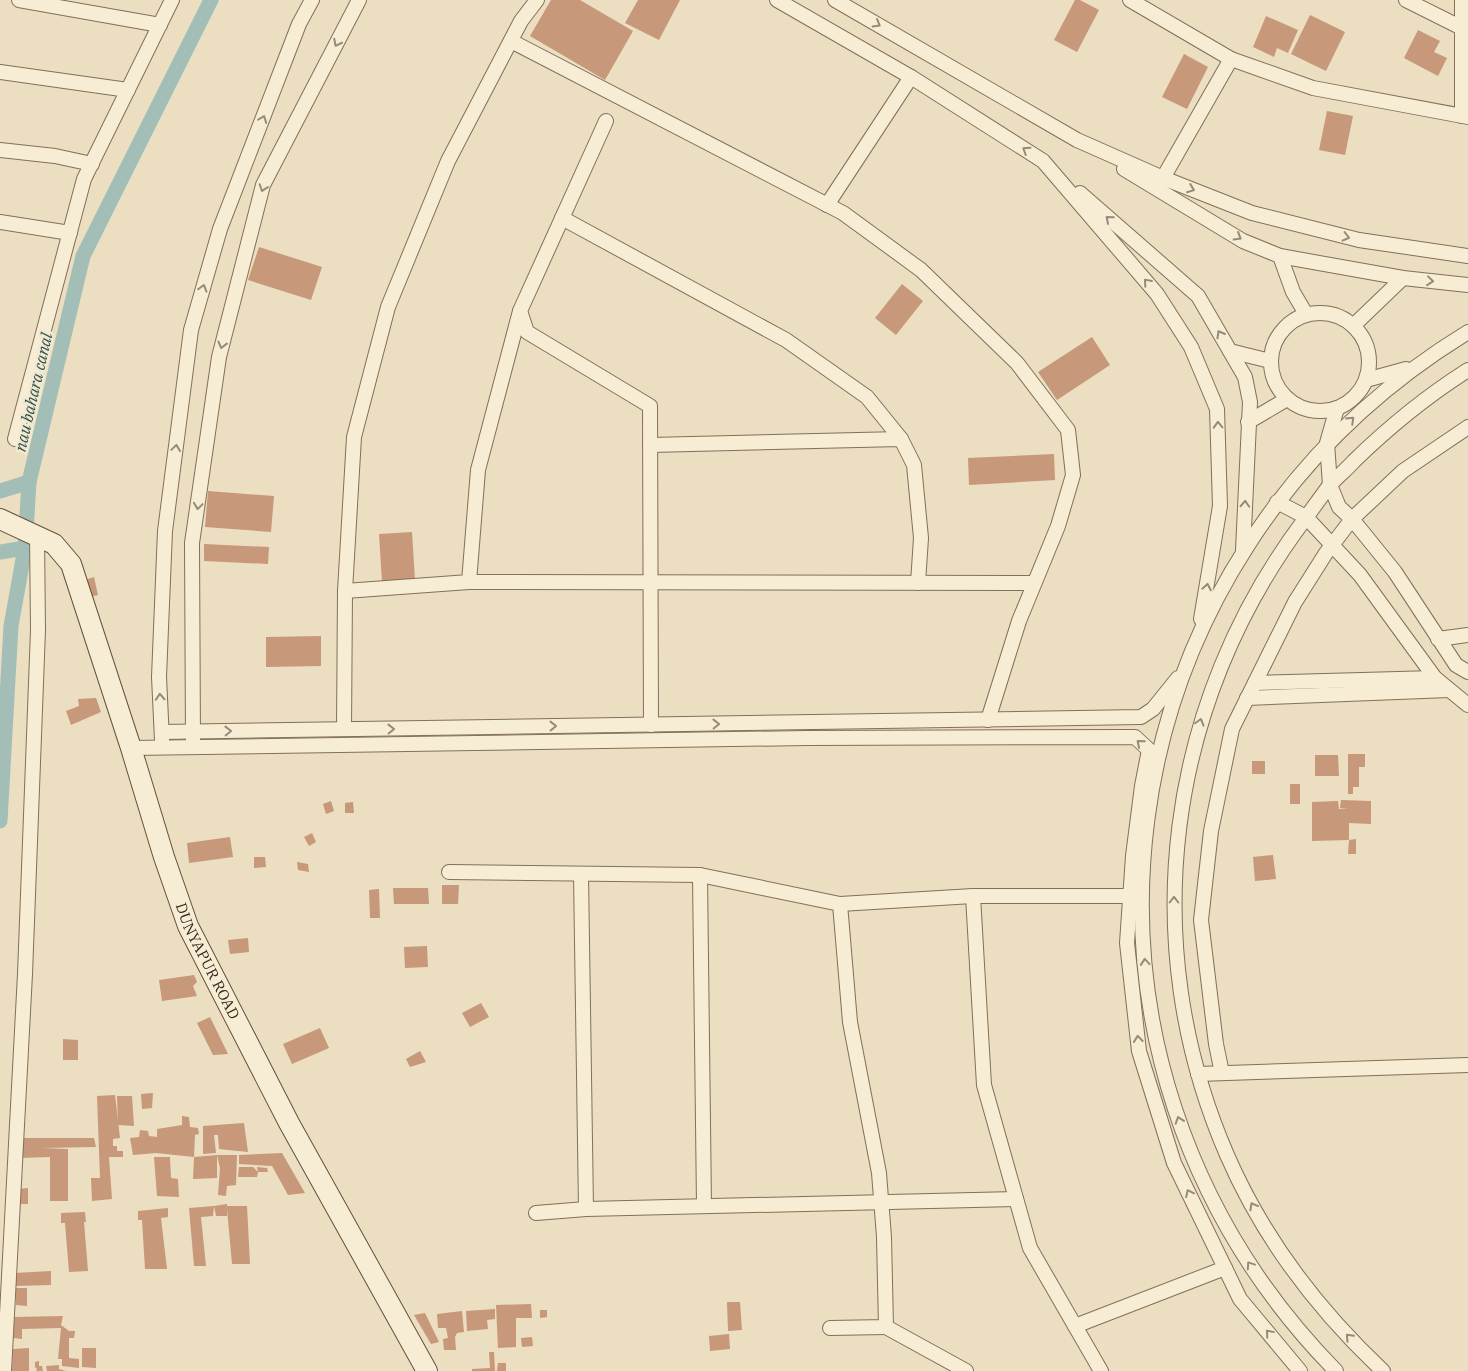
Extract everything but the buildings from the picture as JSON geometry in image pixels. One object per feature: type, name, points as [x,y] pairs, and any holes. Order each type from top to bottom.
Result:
[{"type":"main road","name":"DUNYAPUR ROAD","points":[[2,520],[54,544],[71,564],[188,926],[289,1123],[427,1371]]},
{"type":"street","points":[[19,0],[160,24]]},
{"type":"street","points":[[15,439],[84,179],[172,0]]},
{"type":"street","points":[[162,739],[159,677],[165,531],[191,330],[220,229],[300,24],[312,0]]},
{"type":"street","points":[[194,746],[192,543],[219,357],[263,185],[359,0]]},
{"type":"street","points":[[344,729],[345,591],[354,437],[388,307],[448,161],[521,21],[538,0]]},
{"type":"street","points":[[777,0],[911,77],[1043,161],[1198,296],[1245,376],[1250,402],[1242,553]]},
{"type":"street","points":[[835,0],[1076,140],[1243,241],[1280,256],[1402,278],[1468,285]]},
{"type":"street","points":[[1130,0],[1230,59],[1313,88],[1465,116],[1462,0]]},
{"type":"street","points":[[1406,0],[1462,28]]},
{"type":"street","points":[[511,41],[843,213],[921,270],[1017,363],[1068,430],[1073,475],[1058,526],[1019,621],[988,720]]},
{"type":"street","points":[[1163,178],[1230,59]]},
{"type":"street","points":[[0,72],[128,90]]},
{"type":"street","points":[[827,205],[911,77]]},
{"type":"street","points":[[469,582],[478,470],[520,311],[606,121]]},
{"type":"street","points":[[1076,140],[1163,178],[1252,213],[1359,240],[1468,256]]},
{"type":"street","points":[[0,150],[55,156],[92,164]]},
{"type":"street","points":[[1043,161],[1157,294],[1191,347],[1217,409],[1220,506],[1198,635]]},
{"type":"street","points":[[562,218],[786,340],[866,397],[901,438],[914,465],[921,538],[918,583]]},
{"type":"street","points":[[0,222],[70,233]]},
{"type":"street","points":[[1280,256],[1294,292],[1306,314]]},
{"type":"street","points":[[1354,325],[1402,278]]},
{"type":"street","points":[[520,311],[527,332],[650,406],[651,725]]},
{"type":"street","points":[[1327,313],[1346,319],[1360,332],[1369,351],[1370,361],[1366,380],[1355,397],[1337,408],[1316,411],[1306,409],[1287,399],[1275,382],[1270,361],[1275,341],[1288,324],[1306,314],[1327,313]]},
{"type":"street","points":[[1336,1371],[1270,1294],[1228,1229],[1210,1195],[1180,1124],[1159,1050],[1151,1012],[1145,964],[1142,916],[1143,858],[1147,820],[1159,754],[1184,670],[1215,600],[1242,553],[1277,502],[1327,443],[1383,391],[1414,367],[1468,332]]},
{"type":"street","points":[[1230,351],[1270,361]]},
{"type":"street","points":[[1366,380],[1414,367]]},
{"type":"street","points":[[1383,1371],[1355,1344],[1311,1294],[1282,1255],[1262,1223],[1227,1156],[1198,1074],[1183,1010],[1175,935],[1175,859],[1185,784],[1204,710],[1232,639],[1268,572],[1330,485],[1391,427],[1420,403],[1468,370]]},
{"type":"street","points":[[1248,422],[1287,399]]},
{"type":"street","points":[[1337,408],[1327,443],[1330,485],[1339,507],[1352,518],[1395,572],[1456,665],[1468,672]]},
{"type":"street","points":[[1222,1073],[1216,1044],[1201,920],[1211,832],[1232,729],[1294,602],[1352,518],[1403,471],[1468,427]]},
{"type":"street","points":[[650,445],[901,438]]},
{"type":"street","points":[[1277,502],[1306,517],[1360,575],[1435,678],[1468,705]]},
{"type":"street","points":[[4,1371],[25,974],[38,630],[37,535]]},
{"type":"street","points":[[345,591],[469,582],[1034,583]]},
{"type":"street","points":[[1438,639],[1468,636]]},
{"type":"street","points":[[131,748],[193,732],[1141,717],[1153,709],[1184,670]]},
{"type":"street","points":[[1255,683],[1435,678]]},
{"type":"street","points":[[1247,698],[1449,690]]},
{"type":"street","points":[[162,739],[194,746],[806,738],[1135,737],[1149,750],[1136,838],[1127,943],[1139,1051],[1174,1163],[1240,1299],[1300,1371]]},
{"type":"street","points":[[449,872],[700,876],[840,904],[974,896],[1131,896]]},
{"type":"street","points":[[581,874],[586,1209]]},
{"type":"street","points":[[700,876],[704,1206]]},
{"type":"street","points":[[974,896],[984,1085],[1030,1248],[1101,1371]]},
{"type":"street","points":[[840,904],[850,1022],[879,1173],[884,1237],[886,1327]]},
{"type":"street","points":[[1198,1074],[1468,1065]]},
{"type":"street","points":[[536,1212],[586,1209],[1016,1199]]},
{"type":"street","points":[[1075,1326],[1225,1268]]},
{"type":"street","points":[[830,1328],[886,1327],[966,1371]]},
{"type":"waterway","name":"nau bahara canal","points":[[0,821],[11,626],[25,548],[29,482],[83,256],[211,0]]},
{"type":"waterway","points":[[0,491],[29,482]]},
{"type":"waterway","points":[[0,552],[25,548]]}]
